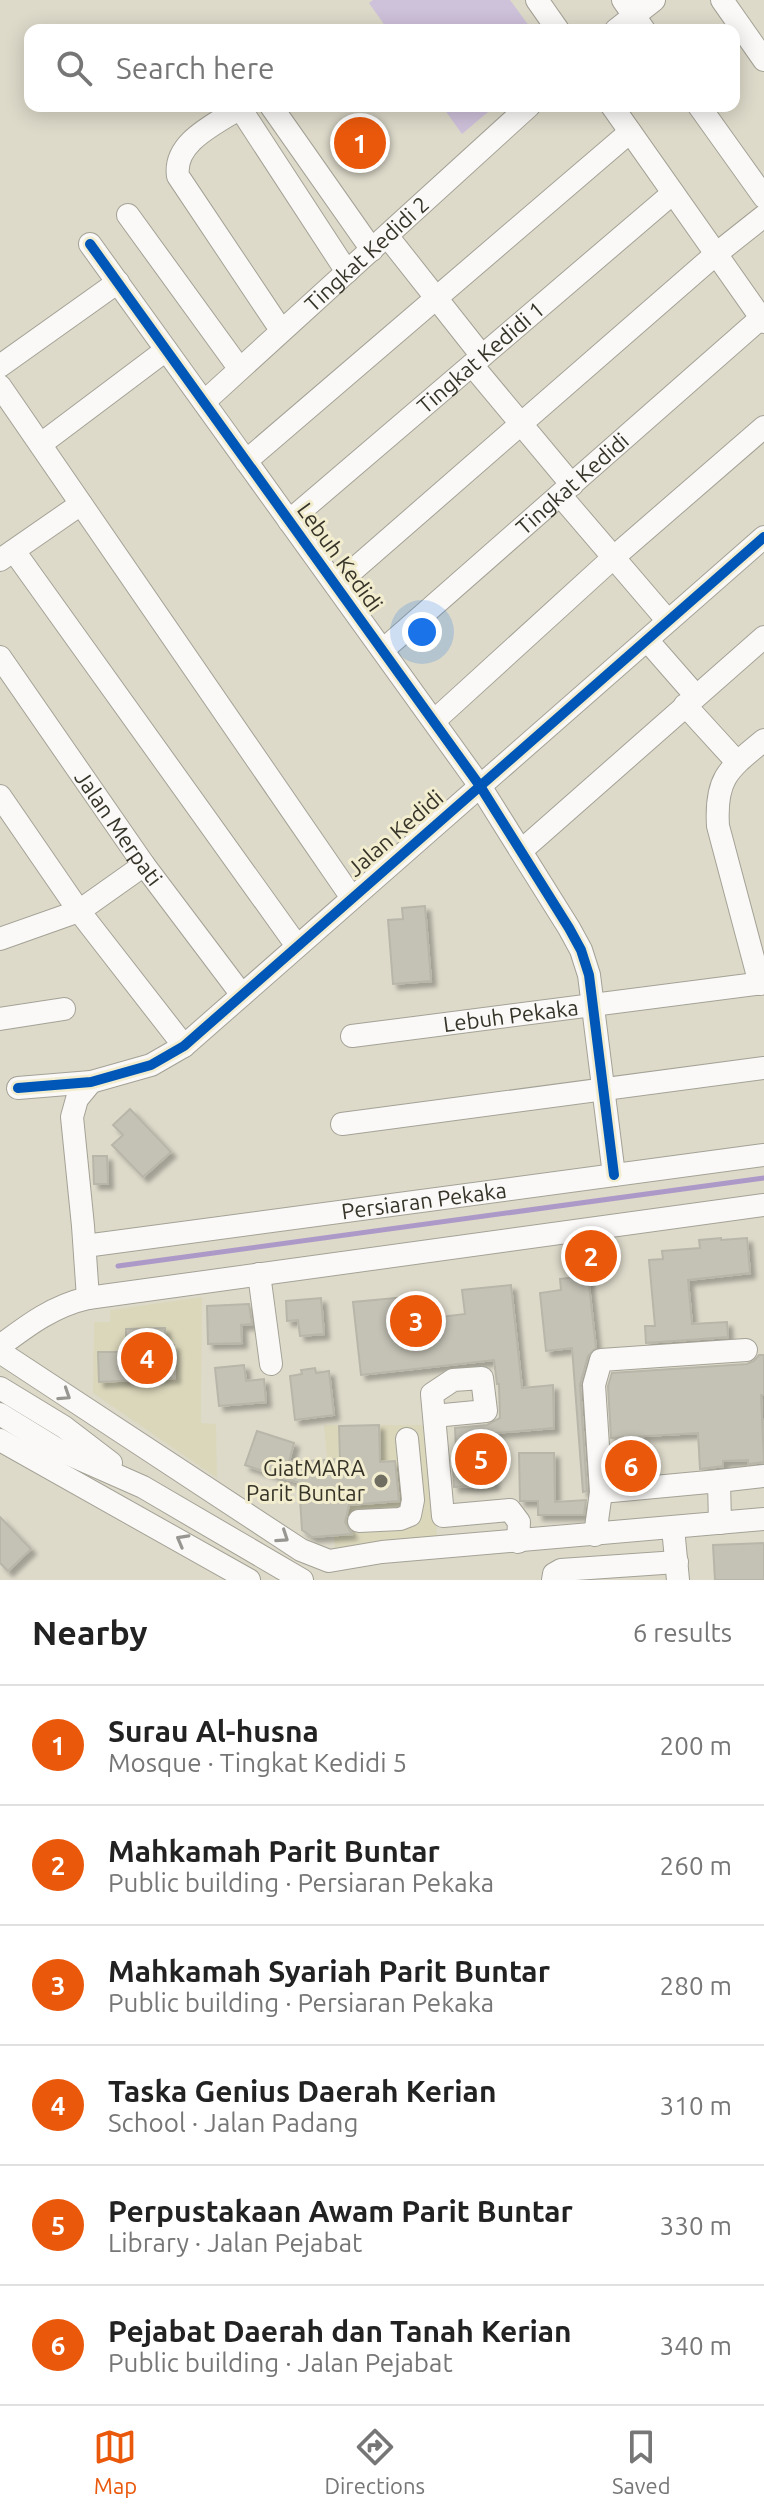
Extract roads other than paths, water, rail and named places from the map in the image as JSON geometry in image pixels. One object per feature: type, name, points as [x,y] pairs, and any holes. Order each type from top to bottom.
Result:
[{"type":"street","points":[[537,0],[554,24]]},
{"type":"street","points":[[630,19],[654,0]]},
{"type":"street","points":[[722,0],[739,24]]},
{"type":"street","points":[[740,26],[764,60]]},
{"type":"street","points":[[234,112],[191,142],[180,155],[176,166],[178,176],[281,330]]},
{"type":"street","points":[[243,112],[347,272]]},
{"type":"street","points":[[276,112],[380,243],[436,298],[614,557],[668,621]]},
{"type":"street","name":"Tingkat Kedidi 2","points":[[204,402],[522,112]]},
{"type":"street","points":[[616,112],[762,320]]},
{"type":"street","points":[[703,112],[764,197]]},
{"type":"street","points":[[246,461],[630,132]]},
{"type":"street","name":"Tingkat Kedidi 1","points":[[289,521],[673,193]]},
{"type":"street","points":[[128,215],[239,368]]},
{"type":"street","points":[[336,585],[716,254],[764,216]]},
{"type":"street","name":"Lebuh Kedidi","points":[[90,244],[480,786],[581,950],[589,975],[614,1175]]},
{"type":"street","points":[[0,366],[118,282]]},
{"type":"street","name":"Tingkat Kedidi","points":[[383,650],[762,320]]},
{"type":"street","points":[[41,444],[166,350]]},
{"type":"street","points":[[0,386],[352,898]]},
{"type":"street","points":[[434,721],[614,557],[764,427]]},
{"type":"street","points":[[81,504],[7,556],[297,946]]},
{"type":"street","name":"Jalan Kedidi","points":[[18,1088],[91,1082],[151,1065],[184,1046],[764,537]]},
{"type":"street","points":[[522,850],[764,637]]},
{"type":"street","points":[[647,640],[737,762]]},
{"type":"street","name":"Jalan Merpati","points":[[0,657],[144,865],[242,995]]},
{"type":"street","points":[[762,984],[718,826],[716,801],[723,779],[737,762],[764,740]]},
{"type":"street","points":[[0,796],[79,911],[184,1046]]},
{"type":"street","points":[[0,939],[79,911],[144,865]]},
{"type":"street","name":"Lebuh Pekaka","points":[[352,1036],[762,984]]},
{"type":"street","points":[[0,1019],[64,1009]]},
{"type":"street","points":[[342,1124],[764,1068]]},
{"type":"street","points":[[88,1298],[72,1117],[77,1099],[91,1082]]},
{"type":"street","name":"Persiaran Pekaka","points":[[85,1246],[764,1155]]},
{"type":"street","points":[[0,1346],[65,1303],[88,1298],[764,1205]]},
{"type":"street","points":[[259,1274],[271,1364]]},
{"type":"street","points":[[595,1535],[601,1492],[594,1385],[601,1360],[746,1350]]},
{"type":"street","points":[[0,1352],[301,1550],[329,1561],[404,1551],[764,1519]]},
{"type":"street","points":[[0,1388],[64,1427],[143,1487]]},
{"type":"street","points":[[0,1414],[57,1449],[143,1487],[302,1580]]},
{"type":"street","points":[[434,1416],[443,1516],[510,1510],[519,1522],[518,1542]]},
{"type":"street","points":[[359,1521],[400,1519],[410,1515],[413,1500],[407,1439]]},
{"type":"street","points":[[0,1440],[249,1580]]},
{"type":"street","points":[[601,1492],[764,1476]]},
{"type":"street","points":[[719,1481],[720,1523]]},
{"type":"street","points":[[400,1519],[404,1551]]},
{"type":"street","points":[[553,1580],[554,1574],[561,1570],[678,1571],[673,1528]]},
{"type":"waterway","points":[[118,1266],[764,1178]]},
{"type":"place","name":"Surau Al-husna","points":[[360,143]]},
{"type":"place","name":"Mahkamah Parit Buntar","points":[[591,1256]]},
{"type":"place","name":"Mahkamah Syariah Parit Buntar","points":[[416,1321]]},
{"type":"place","name":"Taska Genius Daerah Kerian","points":[[147,1358]]},
{"type":"place","name":"Perpustakaan Awam Parit Buntar","points":[[481,1459]]},
{"type":"place","name":"Pejabat Daerah dan Tanah Kerian","points":[[631,1466]]},
{"type":"place","name":"GiatMARA Parit Buntar","points":[[381,1481]]}]
